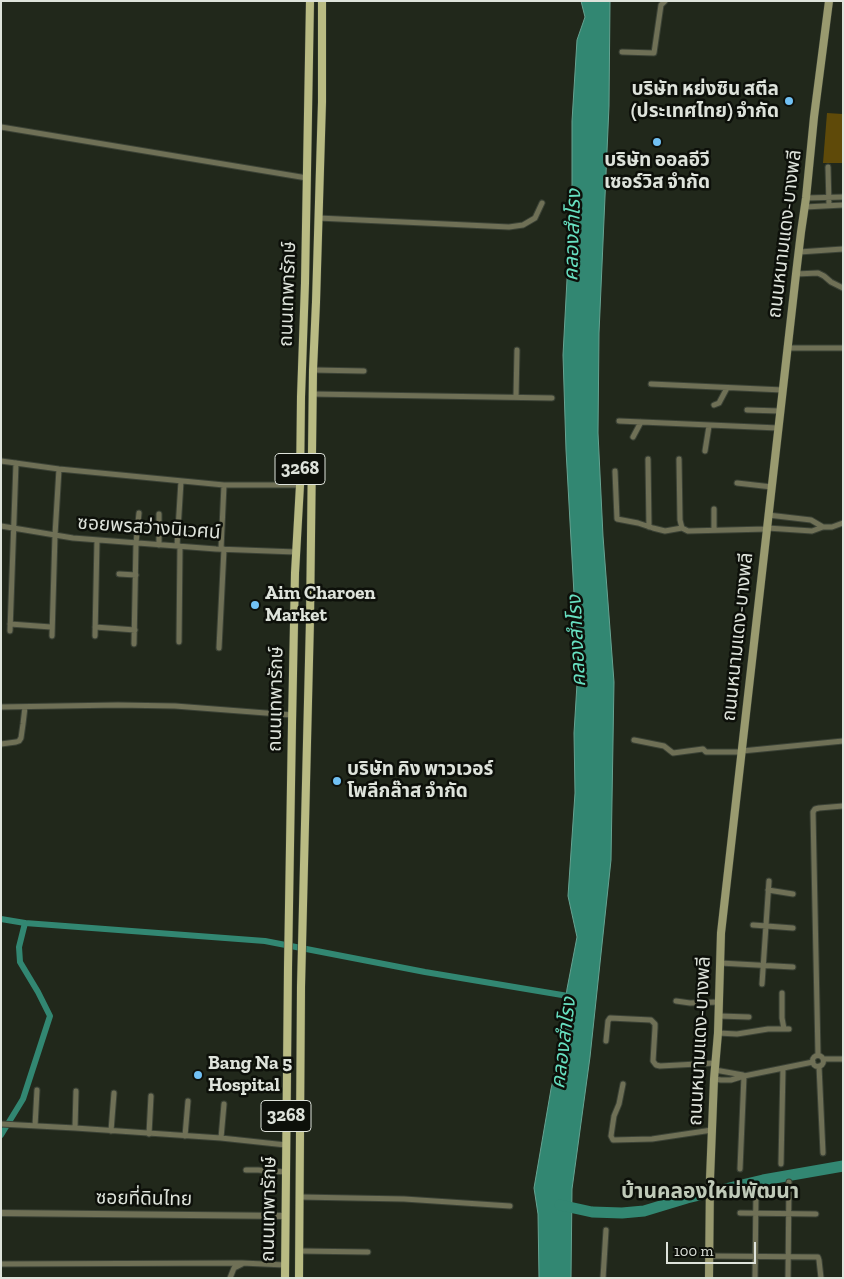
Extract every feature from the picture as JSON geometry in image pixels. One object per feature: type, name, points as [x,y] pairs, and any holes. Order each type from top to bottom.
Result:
[{"type":"main road","name":"ถนนเทพารักษ์","points":[[285,1278],[292,715],[296,552],[300,485],[310,1]]},
{"type":"main road","name":"ถนนเทพารักษ์","points":[[300,1278],[302,955],[310,620],[312,394],[322,102],[322,1]]},
{"type":"main road","name":"ถนนหนามแดง-บางพลี","points":[[709,1278],[710,1179],[714,1079],[719,1016],[721,933],[782,390],[829,1]]},
{"type":"main road","points":[[309,49],[322,49]]},
{"type":"street","points":[[622,52],[654,53],[661,5],[665,1]]},
{"type":"street","points":[[1,127],[307,178]]},
{"type":"street","points":[[828,167],[829,205]]},
{"type":"street","points":[[806,202],[829,197],[843,197]]},
{"type":"street","points":[[806,202],[843,205]]},
{"type":"street","points":[[318,218],[509,227],[523,225],[535,218],[542,203]]},
{"type":"street","points":[[799,252],[843,249]]},
{"type":"street","points":[[796,274],[818,274],[843,288]]},
{"type":"street","points":[[788,348],[843,348]]},
{"type":"street","points":[[516,350],[516,397]]},
{"type":"street","points":[[313,370],[364,371]]},
{"type":"street","points":[[651,384],[782,390]]},
{"type":"street","points":[[714,405],[719,403],[727,388]]},
{"type":"street","points":[[312,394],[552,398]]},
{"type":"street","points":[[747,410],[780,411]]},
{"type":"street","points":[[619,421],[778,428]]},
{"type":"street","points":[[633,437],[641,422]]},
{"type":"street","points":[[705,451],[709,426]]},
{"type":"street","points":[[648,459],[649,527]]},
{"type":"street","points":[[679,460],[680,520],[682,528]]},
{"type":"street","points":[[1,461],[59,469],[181,481],[224,484],[300,485]]},
{"type":"street","points":[[10,631],[16,463]]},
{"type":"street","points":[[52,636],[59,469]]},
{"type":"street","points":[[615,470],[617,518],[638,522],[649,527],[665,531],[682,528],[688,531],[767,528],[812,531],[822,526]]},
{"type":"street","points":[[178,642],[181,481]]},
{"type":"street","points":[[737,483],[772,487]]},
{"type":"street","points":[[219,648],[224,484]]},
{"type":"street","points":[[714,509],[714,530]]},
{"type":"street","points":[[134,644],[136,543],[139,513]]},
{"type":"street","points":[[159,514],[159,545]]},
{"type":"street","points":[[768,515],[811,520],[822,526],[832,527],[843,523]]},
{"type":"street","name":"ซอยพรสว่างนิเวศน์","points":[[1,526],[97,540],[223,550],[296,552]]},
{"type":"street","points":[[95,636],[97,540]]},
{"type":"street","points":[[119,574],[136,575]]},
{"type":"street","points":[[10,624],[52,627]]},
{"type":"street","points":[[95,627],[135,630]]},
{"type":"street","points":[[1,707],[175,706],[292,715]]},
{"type":"street","points":[[1,744],[16,742],[21,738],[25,707]]},
{"type":"street","points":[[634,740],[664,746],[673,753],[703,749],[706,752],[742,752],[843,741]]},
{"type":"street","points":[[818,1055],[813,812],[819,808],[843,806]]},
{"type":"street","points":[[762,984],[769,881]]},
{"type":"street","points":[[768,890],[793,894]]},
{"type":"street","points":[[753,925],[793,928]]},
{"type":"street","points":[[720,963],[794,967]]},
{"type":"street","points":[[718,1033],[737,1034],[768,1029],[786,1029],[782,1015],[782,993]]},
{"type":"street","points":[[676,1002],[690,1004],[719,1002]]},
{"type":"street","points":[[719,1016],[750,1017]]},
{"type":"street","points":[[606,1040],[610,1018],[651,1020],[655,1024],[653,1061],[656,1065],[715,1066],[744,1076]]},
{"type":"street","points":[[818,1055],[824,1059],[843,1059]]},
{"type":"street","points":[[813,1062],[814,1057],[818,1055]]},
{"type":"street","points":[[819,1066],[824,1063],[824,1059]]},
{"type":"street","points":[[813,1062],[816,1066],[819,1066]]},
{"type":"street","points":[[714,1079],[731,1080],[813,1062]]},
{"type":"street","points":[[819,1066],[823,1153]]},
{"type":"street","points":[[782,1164],[783,1068]]},
{"type":"street","points":[[740,1169],[744,1076]]},
{"type":"street","points":[[623,1084],[619,1104],[614,1116],[611,1136],[613,1140],[652,1139],[712,1130]]},
{"type":"street","points":[[36,1126],[37,1090]]},
{"type":"street","points":[[75,1128],[76,1091]]},
{"type":"street","points":[[111,1131],[114,1093]]},
{"type":"street","points":[[149,1134],[152,1096]]},
{"type":"street","points":[[185,1136],[188,1101]]},
{"type":"street","points":[[221,1138],[224,1104]]},
{"type":"street","points":[[1,1124],[286,1144]]},
{"type":"street","points":[[246,1170],[286,1172]]},
{"type":"street","points":[[788,1278],[789,1182]]},
{"type":"street","points":[[755,1278],[756,1190]]},
{"type":"street","points":[[300,1197],[404,1199],[510,1206]]},
{"type":"street","name":"ซอยที่ดินไทย","points":[[1,1213],[286,1216]]},
{"type":"street","points":[[740,1213],[816,1214]]},
{"type":"street","points":[[603,1278],[606,1230]]},
{"type":"street","points":[[300,1251],[368,1252]]},
{"type":"street","points":[[709,1256],[818,1257],[821,1278]]},
{"type":"street","points":[[1,1264],[285,1265]]},
{"type":"street","points":[[230,1278],[234,1268],[242,1264]]},
{"type":"shaded area","points":[[827,113],[843,114],[843,163],[823,163]]},
{"type":"water","name":"คลองสำโรง","points":[[581,1],[610,1],[609,106],[599,333],[598,433],[603,536],[614,682],[611,860],[590,1057],[572,1189],[571,1278],[539,1278],[538,1214],[534,1188],[559,1053],[567,989],[577,937],[568,896],[575,793],[574,733],[579,651],[566,450],[563,355],[577,40],[585,17]]},
{"type":"waterway","name":"คลองสำโรง","points":[[1,919],[25,923],[265,941],[425,972],[574,997]]},
{"type":"waterway","points":[[1,1135],[23,1099],[50,1016],[20,962],[19,947],[25,923]]},
{"type":"waterway","points":[[560,1205],[592,1212],[622,1213],[644,1211],[687,1198],[763,1180],[843,1166]]},
{"type":"place","name":"บริษัท หย่งซิน สตีล (ประเทศไทย) จํากัด","points":[[789,101]]},
{"type":"place","name":"บริษัท ออลอีวี เซอร์วิส จำกัด","points":[[657,142]]},
{"type":"place","name":"Aim Charoen Market","points":[[255,605]]},
{"type":"place","name":"บริษัท คิง พาวเวอร์ โพลีกล๊าส จำกัด","points":[[337,781]]},
{"type":"place","name":"Bang Na 5 Hospital","points":[[198,1075]]},
{"type":"district","name":"บ้านคลองใหม่พัฒนา","points":[[710,1192]]}]
